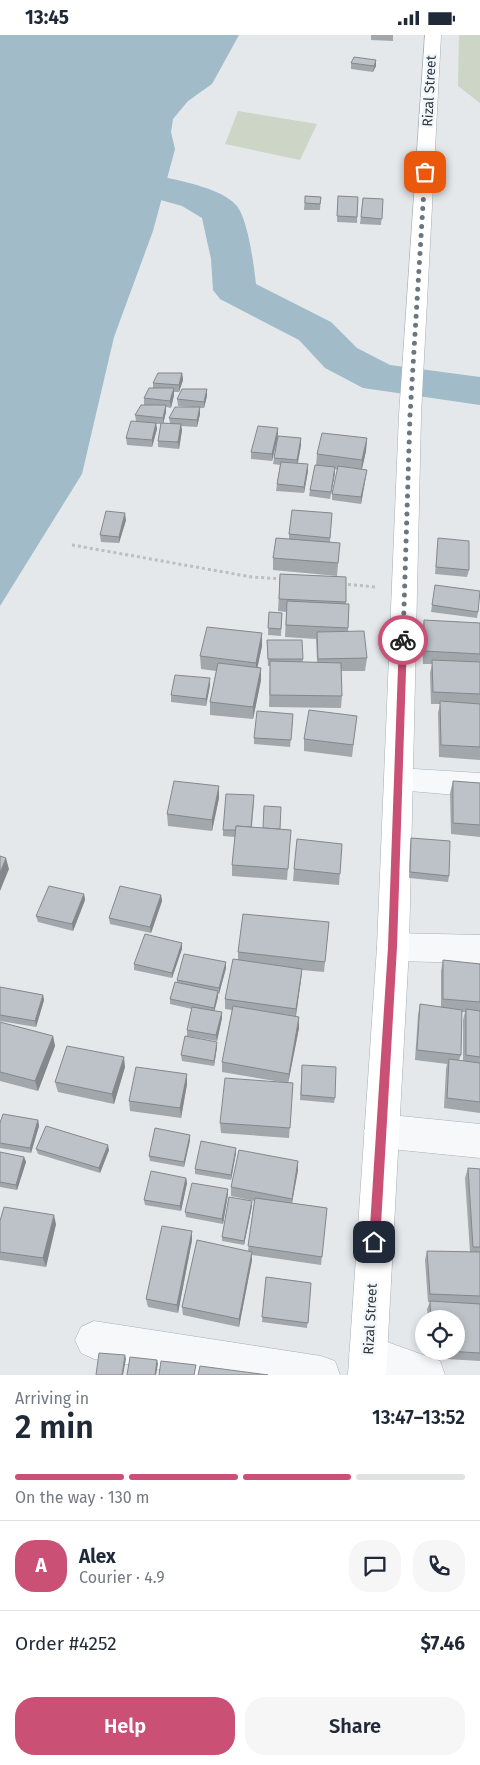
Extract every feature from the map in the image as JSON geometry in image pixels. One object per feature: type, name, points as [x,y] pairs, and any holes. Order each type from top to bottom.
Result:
[{"type":"main road","name":"Rizal Street","points":[[367,1364],[393,947],[410,415],[433,35]]},
{"type":"street","points":[[398,779],[480,785]]},
{"type":"street","points":[[393,947],[480,949]]},
{"type":"street","points":[[381,1131],[480,1141]]},
{"type":"street","points":[[94,1340],[321,1375]]},
{"type":"street","points":[[367,1364],[426,1375]]},
{"type":"path","points":[[72,545],[252,577],[290,580]]},
{"type":"path","points":[[338,584],[404,589]]},
{"type":"green space","points":[[459,35],[480,35],[480,103],[458,86]]},
{"type":"green space","points":[[238,111],[317,124],[300,160],[225,144]]},
{"type":"water","points":[[0,35],[239,35],[212,84],[188,101],[173,119],[171,132],[175,149],[153,231],[114,337],[82,474],[0,606]]},
{"type":"building","points":[[354,57],[376,60],[374,66],[351,63]]},
{"type":"building","points":[[305,196],[321,197],[320,204],[305,203]]},
{"type":"building","points":[[338,196],[358,197],[357,217],[337,216]]},
{"type":"building","points":[[363,198],[383,199],[382,219],[361,217]]},
{"type":"building","points":[[158,373],[182,373],[179,385],[153,383]]},
{"type":"building","points":[[149,388],[174,388],[170,401],[144,398]]},
{"type":"building","points":[[182,389],[207,389],[204,402],[177,399]]},
{"type":"building","points":[[141,405],[166,405],[163,418],[135,415]]},
{"type":"building","points":[[175,407],[200,407],[197,420],[169,418]]},
{"type":"building","points":[[131,421],[156,423],[152,440],[126,438]]},
{"type":"building","points":[[161,423],[181,424],[178,442],[158,441]]},
{"type":"building","points":[[258,426],[278,428],[272,454],[251,452]]},
{"type":"building","points":[[322,433],[367,438],[362,460],[317,454]]},
{"type":"building","points":[[278,436],[301,438],[297,460],[274,458]]},
{"type":"building","points":[[281,462],[308,464],[304,487],[277,484]]},
{"type":"building","points":[[315,465],[335,467],[331,492],[310,490]]},
{"type":"building","points":[[338,466],[367,470],[361,497],[332,494]]},
{"type":"building","points":[[292,510],[332,513],[330,538],[289,534]]},
{"type":"building","points":[[106,511],[125,513],[119,537],[100,535]]},
{"type":"building","points":[[276,538],[340,543],[338,563],[273,558]]},
{"type":"building","points":[[438,538],[469,541],[469,570],[436,567]]},
{"type":"building","points":[[280,574],[346,577],[346,602],[279,599]]},
{"type":"building","points":[[435,585],[480,591],[478,612],[432,605]]},
{"type":"building","points":[[287,601],[349,604],[348,628],[286,625]]},
{"type":"building","points":[[269,612],[282,613],[281,629],[268,628]]},
{"type":"building","points":[[424,620],[480,623],[480,654],[424,651]]},
{"type":"building","points":[[207,627],[262,633],[256,663],[200,656]]},
{"type":"building","points":[[364,631],[367,658],[318,659],[317,632]]},
{"type":"building","points":[[267,640],[302,640],[303,659],[268,659]]},
{"type":"building","points":[[432,660],[480,662],[480,694],[433,692]]},
{"type":"building","points":[[270,661],[341,663],[342,696],[270,695]]},
{"type":"building","points":[[218,663],[261,668],[253,707],[210,702]]},
{"type":"building","points":[[175,675],[210,678],[206,699],[171,695]]},
{"type":"building","points":[[440,701],[480,704],[480,747],[441,745]]},
{"type":"building","points":[[309,710],[357,716],[353,745],[304,739]]},
{"type":"building","points":[[257,711],[293,714],[291,740],[254,738]]},
{"type":"building","points":[[174,781],[219,786],[212,820],[167,814]]},
{"type":"building","points":[[453,781],[480,783],[480,825],[453,823]]},
{"type":"building","points":[[226,794],[254,795],[251,827],[236,826],[236,830],[223,830]]},
{"type":"building","points":[[264,806],[281,807],[280,829],[263,828]]},
{"type":"building","points":[[236,826],[291,830],[288,869],[232,865]]},
{"type":"building","points":[[411,838],[450,841],[449,876],[410,872]]},
{"type":"building","points":[[297,839],[342,844],[340,874],[294,869]]},
{"type":"building","points":[[0,856],[6,858],[0,873]]},
{"type":"building","points":[[49,886],[84,894],[72,924],[36,916]]},
{"type":"building","points":[[120,886],[161,895],[150,927],[109,918]]},
{"type":"building","points":[[243,914],[329,922],[325,962],[238,952]]},
{"type":"building","points":[[145,934],[182,943],[172,973],[134,964]]},
{"type":"building","points":[[184,954],[226,962],[219,988],[177,980]]},
{"type":"building","points":[[233,959],[302,969],[296,1009],[225,999]]},
{"type":"building","points":[[443,960],[480,964],[480,1002],[443,999]]},
{"type":"building","points":[[175,982],[218,991],[214,1008],[170,999]]},
{"type":"building","points":[[0,987],[43,995],[35,1021],[0,1015]]},
{"type":"building","points":[[420,1004],[462,1010],[461,1055],[417,1050]]},
{"type":"building","points":[[233,1006],[299,1017],[289,1074],[222,1062]]},
{"type":"building","points":[[192,1007],[222,1012],[216,1035],[187,1030]]},
{"type":"building","points":[[466,1009],[480,1011],[480,1057],[466,1055]]},
{"type":"building","points":[[0,1022],[53,1036],[35,1081],[0,1072]]},
{"type":"building","points":[[185,1036],[217,1042],[214,1061],[181,1055]]},
{"type":"building","points":[[67,1046],[124,1057],[112,1094],[55,1082]]},
{"type":"building","points":[[449,1059],[480,1063],[480,1102],[447,1098]]},
{"type":"building","points":[[302,1065],[336,1067],[335,1098],[301,1095]]},
{"type":"building","points":[[136,1067],[187,1074],[180,1108],[129,1101]]},
{"type":"building","points":[[225,1078],[293,1083],[290,1128],[220,1123]]},
{"type":"building","points":[[3,1114],[38,1120],[30,1148],[0,1143],[0,1123]]},
{"type":"building","points":[[46,1126],[108,1145],[99,1168],[36,1149]]},
{"type":"building","points":[[155,1128],[190,1135],[184,1162],[149,1156]]},
{"type":"building","points":[[201,1141],[236,1148],[231,1175],[195,1169]]},
{"type":"building","points":[[239,1150],[298,1161],[292,1199],[231,1187]]},
{"type":"building","points":[[0,1152],[24,1157],[16,1185],[0,1182]]},
{"type":"building","points":[[468,1168],[480,1169],[480,1247],[473,1247]]},
{"type":"building","points":[[151,1171],[186,1178],[180,1206],[144,1200]]},
{"type":"building","points":[[192,1183],[228,1189],[222,1219],[185,1212]]},
{"type":"building","points":[[229,1197],[252,1201],[244,1241],[222,1237]]},
{"type":"building","points":[[255,1198],[327,1208],[322,1257],[248,1246]]},
{"type":"building","points":[[4,1207],[54,1215],[43,1258],[0,1252],[0,1221]]},
{"type":"building","points":[[162,1226],[192,1231],[177,1305],[146,1299]]},
{"type":"building","points":[[197,1240],[252,1252],[239,1319],[182,1307]]},
{"type":"building","points":[[427,1251],[480,1252],[480,1296],[430,1294]]},
{"type":"building","points":[[266,1277],[311,1283],[308,1323],[262,1317]]},
{"type":"building","points":[[430,1301],[480,1304],[480,1353],[465,1352],[465,1310],[430,1310]]},
{"type":"building","points":[[99,1353],[125,1355],[122,1375],[96,1375]]},
{"type":"building","points":[[130,1357],[157,1360],[155,1375],[127,1375]]},
{"type":"building","points":[[161,1361],[196,1365],[194,1375],[159,1375]]},
{"type":"building","points":[[200,1366],[268,1375],[198,1375]]},
{"type":"waterway","points":[[164,189],[196,198],[221,212],[232,259],[235,290],[315,331],[341,358],[379,378],[480,391]]},
{"type":"way so far","points":[[403,640],[410,415],[425,172]]},
{"type":"route","points":[[374,1242],[393,947],[403,640]]}]
